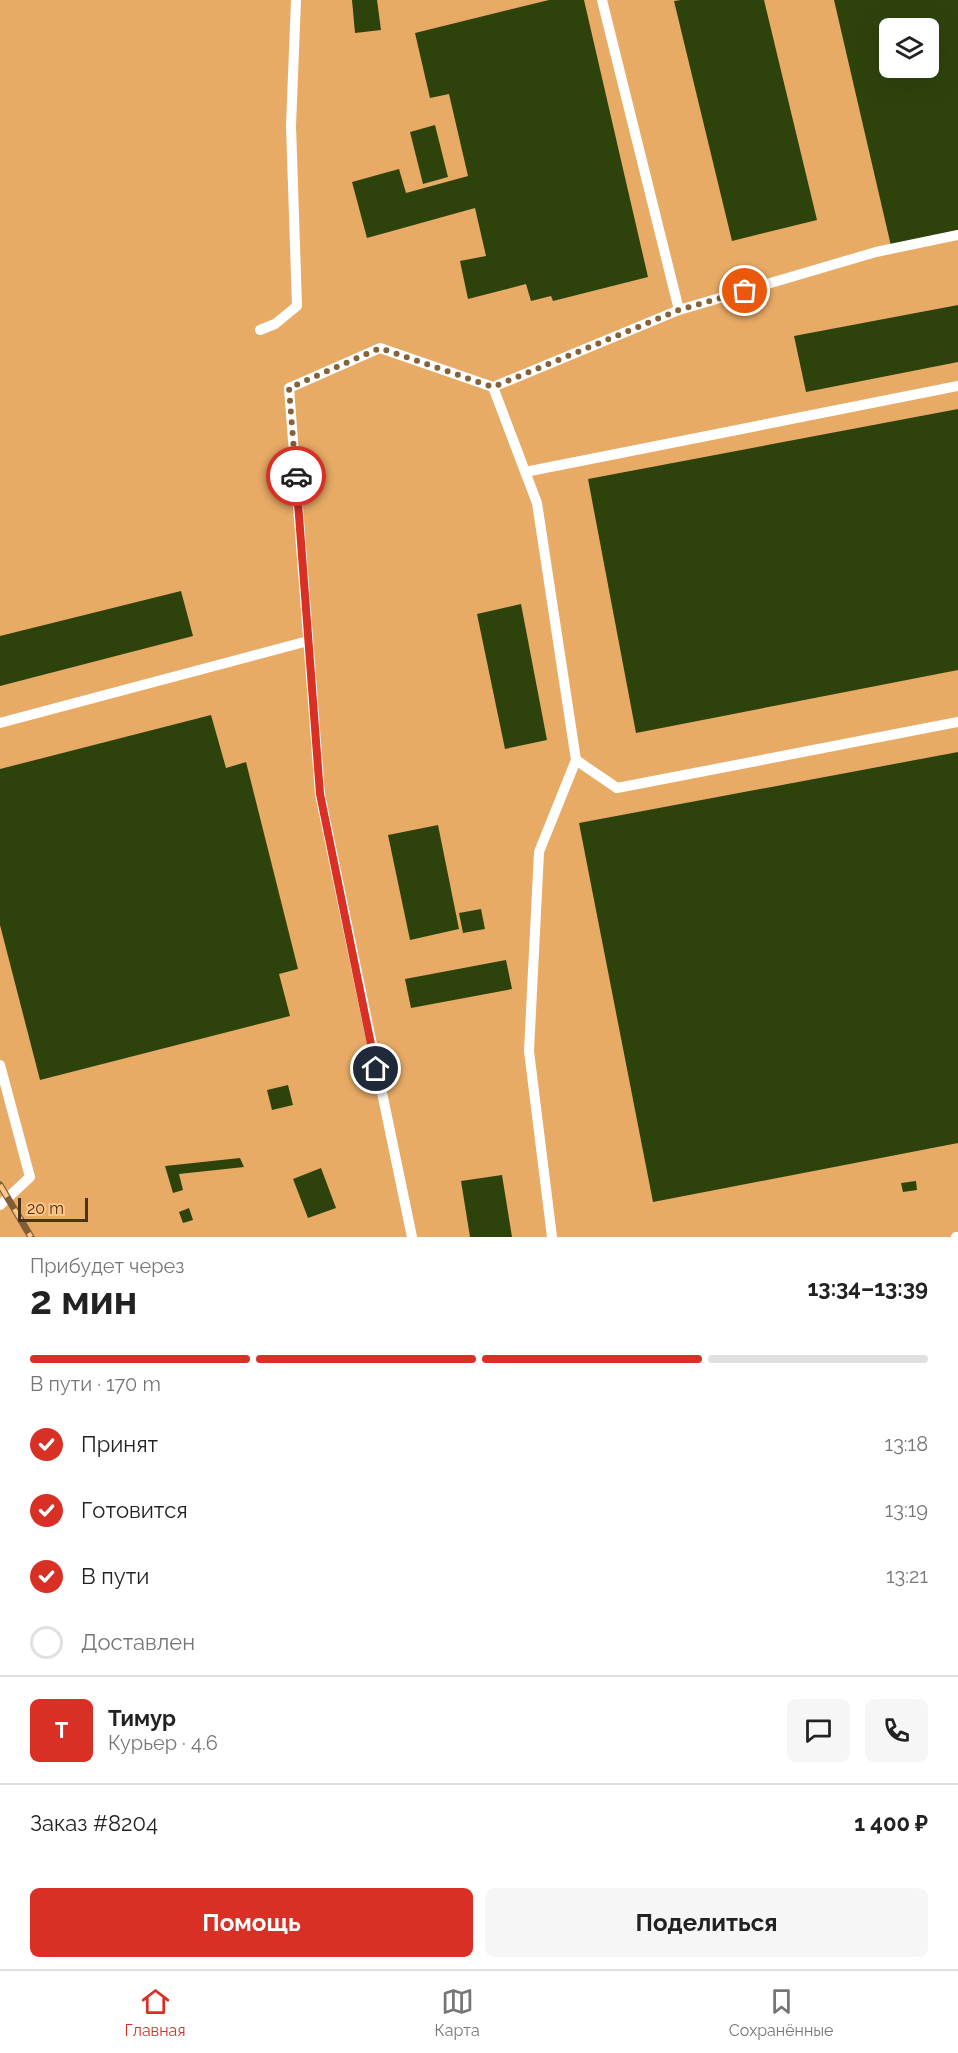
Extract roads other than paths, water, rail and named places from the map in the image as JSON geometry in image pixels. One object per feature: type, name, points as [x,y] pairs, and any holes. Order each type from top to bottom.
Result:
[{"type":"lane","points":[[260,330],[274,324],[297,306],[291,126],[296,0]]},
{"type":"lane","points":[[602,0],[679,310]]},
{"type":"lane","points":[[412,1237],[320,794],[289,388],[380,348],[493,387],[679,310],[876,252],[958,235]]},
{"type":"lane","points":[[525,472],[958,386]]},
{"type":"lane","points":[[493,387],[537,503],[576,760],[539,852],[529,1051],[552,1237]]},
{"type":"lane","points":[[0,723],[308,640]]},
{"type":"lane","points":[[576,760],[617,788],[958,722]]},
{"type":"lane","points":[[0,1065],[30,1177],[0,1205]]},
{"type":"railway","points":[[0,1185],[31,1237]]}]
